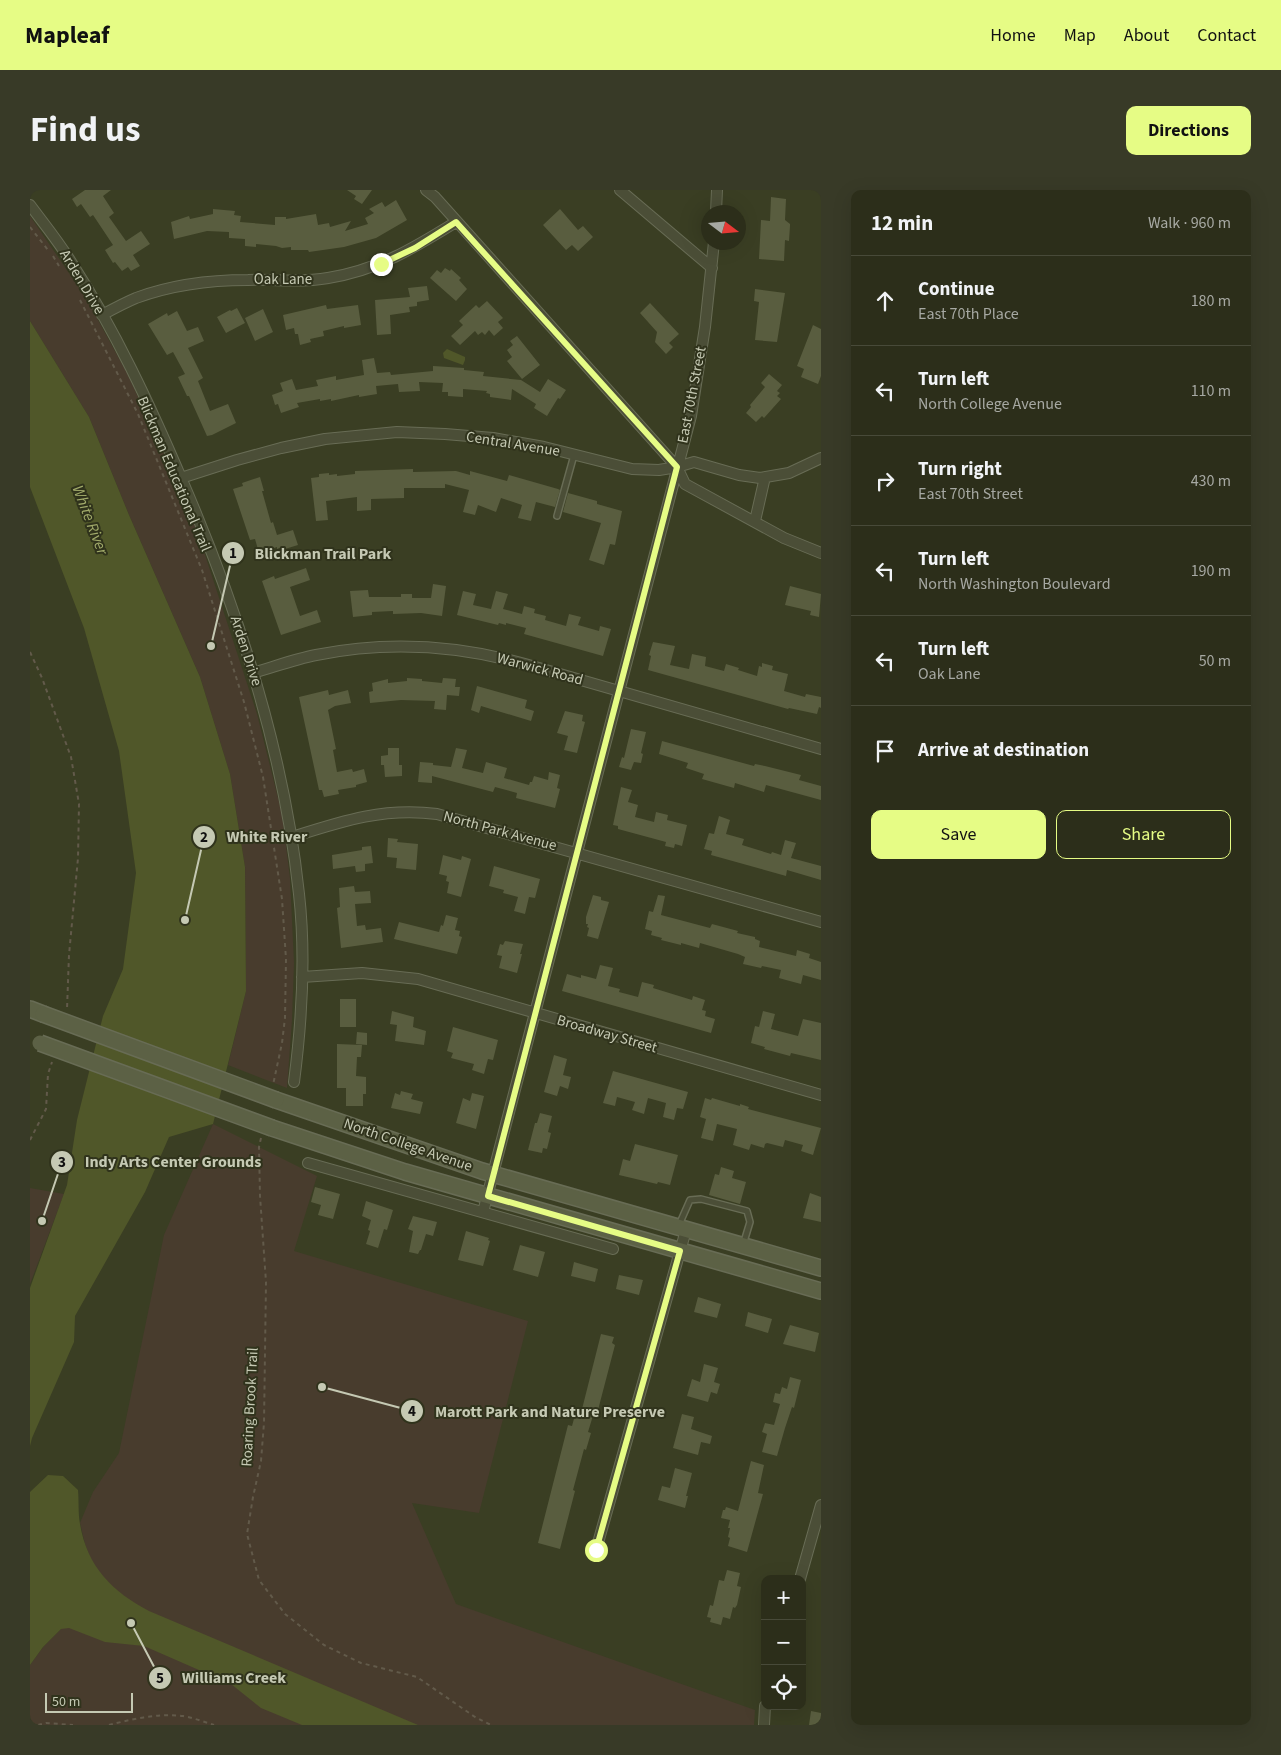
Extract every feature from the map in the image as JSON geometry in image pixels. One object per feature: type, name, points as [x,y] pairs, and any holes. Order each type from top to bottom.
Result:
[{"type":"main road","name":"North College Avenue","points":[[37,1012],[493,1175],[821,1268]]},
{"type":"main road","name":"North College Avenue","points":[[35,1041],[267,1133],[821,1291]]},
{"type":"street","points":[[620,190],[712,268]]},
{"type":"street","points":[[716,190],[716,205]]},
{"type":"street","points":[[430,192],[677,467],[685,484],[784,538],[821,553]]},
{"type":"street","name":"Arden Drive","points":[[30,205],[72,262],[143,393],[221,574],[253,673],[281,781],[292,838],[300,896],[302,977],[300,1027],[294,1082]]},
{"type":"street","name":"Oak Lane","points":[[102,315],[135,298],[194,284],[248,280],[312,280],[349,274],[396,258],[456,222]]},
{"type":"street","name":"East 70th Street","points":[[483,1212],[695,392],[705,327],[713,250]]},
{"type":"street","name":"Central Avenue","points":[[181,478],[281,448],[325,439],[397,432],[493,438],[544,447],[636,470],[659,470],[694,462],[739,475],[765,477],[789,473],[821,458]]},
{"type":"street","points":[[755,521],[765,477]]},
{"type":"street","name":"Warwick Road","points":[[253,673],[314,655],[346,650],[412,646],[456,650],[499,657],[821,749]]},
{"type":"street","name":"North Park Avenue","points":[[292,838],[360,816],[382,813],[421,812],[459,819],[821,922]]},
{"type":"street","name":"Broadway Street","points":[[302,977],[351,973],[418,979],[821,1095]]},
{"type":"street","points":[[308,1163],[613,1249]]},
{"type":"street","points":[[596,1550],[680,1251],[682,1229]]},
{"type":"street","points":[[801,1575],[821,1505]]},
{"type":"street","points":[[764,1725],[765,1710]]},
{"type":"lane","points":[[557,516],[574,454]]},
{"type":"lane","points":[[682,1229],[683,1218],[690,1200],[701,1199],[738,1209],[747,1212],[750,1222],[742,1246]]},
{"type":"path","points":[[30,227],[64,272]]},
{"type":"path","name":"Blickman Educational Trail","points":[[78,294],[138,414],[166,479],[202,570],[252,730],[263,777],[274,842],[282,900],[286,959],[285,1018],[273,1097]]},
{"type":"path","points":[[30,652],[42,678],[71,757],[77,788],[79,804],[78,858],[74,889]]},
{"type":"path","name":"Roaring Brook Trail","points":[[267,1133],[259,1147],[260,1196],[266,1282],[264,1423],[262,1461],[253,1497],[247,1534],[259,1580],[284,1614],[324,1645],[361,1663],[417,1677],[475,1717],[491,1725]]},
{"type":"path","points":[[108,1725],[159,1716],[184,1716],[214,1725]]},
{"type":"path","points":[[38,1725],[46,1723],[73,1725]]},
{"type":"shaded area","points":[[30,216],[86,298],[128,375],[192,515],[257,714],[282,814],[290,878],[294,963],[287,1088],[228,1065],[246,991],[245,867],[230,774],[200,677],[129,515],[89,417],[30,321]]},
{"type":"shaded area","points":[[213,1124],[317,1176],[294,1251],[528,1321],[479,1513],[412,1503],[456,1604],[755,1710],[754,1725],[30,1725],[30,1665],[43,1647],[61,1629],[91,1561],[80,1523],[93,1492],[119,1453],[164,1235]]},
{"type":"shaded area","points":[[30,1188],[64,1194],[30,1284]]},
{"type":"water","points":[[30,321],[89,417],[129,515],[200,677],[230,774],[245,867],[246,991],[213,1124],[169,1137],[145,1192],[75,1316],[74,1342],[30,1446],[30,1288],[67,1185],[77,1120],[103,1016],[123,969],[136,873],[119,751],[84,628],[30,487]]},
{"type":"water","points":[[447,349],[465,357],[463,365],[444,358],[443,353]]},
{"type":"water","points":[[48,1475],[63,1476],[78,1490],[79,1516],[83,1539],[95,1565],[113,1586],[136,1604],[418,1725],[302,1725],[261,1708],[231,1684],[144,1646],[105,1642],[69,1628],[61,1629],[43,1647],[30,1665],[30,1492]]},
{"type":"building","points":[[85,190],[111,190],[103,196],[114,213],[109,217],[126,241],[141,231],[150,244],[133,255],[140,266],[131,271],[128,267],[122,271],[115,262],[113,263],[105,250],[113,245],[93,215],[90,217],[81,204],[77,207],[72,199]]},
{"type":"building","points":[[347,190],[372,190],[362,204],[354,199],[356,196]]},
{"type":"building","points":[[771,197],[786,199],[785,220],[790,226],[789,241],[785,240],[784,261],[759,259],[761,220],[770,221]]},
{"type":"building","points":[[396,200],[407,220],[376,238],[344,247],[309,252],[308,250],[291,250],[291,247],[282,248],[256,244],[256,247],[245,246],[245,239],[229,238],[229,232],[207,231],[174,239],[171,222],[189,216],[190,219],[213,214],[213,209],[235,211],[234,215],[241,216],[240,222],[275,225],[275,217],[286,217],[286,219],[316,214],[318,225],[329,223],[330,227],[351,221],[345,231],[368,224],[365,218],[374,213],[369,209],[382,202],[385,207]]},
{"type":"building","points":[[560,209],[578,230],[583,226],[593,237],[578,251],[572,245],[566,250],[543,225]]},
{"type":"building","points":[[445,268],[450,271],[451,269],[461,278],[459,280],[467,289],[456,301],[430,278],[437,270],[441,273]]},
{"type":"building","points":[[427,286],[429,300],[417,302],[417,306],[409,307],[410,312],[390,315],[391,334],[377,335],[375,300],[410,297],[408,288]]},
{"type":"building","points":[[755,289],[785,293],[777,342],[755,340],[759,302],[754,301]]},
{"type":"building","points":[[487,301],[503,318],[498,322],[503,328],[494,336],[489,330],[485,335],[482,332],[478,335],[475,331],[460,345],[451,336],[463,325],[459,321],[476,305],[479,308]]},
{"type":"building","points":[[650,303],[679,334],[669,343],[673,347],[666,354],[655,342],[657,332],[640,313]]},
{"type":"building","points":[[326,305],[327,309],[358,305],[361,325],[344,328],[344,326],[323,331],[324,336],[310,339],[311,342],[300,345],[298,334],[295,334],[294,328],[286,330],[283,315]]},
{"type":"building","points":[[237,308],[245,323],[226,333],[217,317]]},
{"type":"building","points":[[263,309],[273,332],[255,341],[245,318]]},
{"type":"building","points":[[177,311],[187,331],[198,327],[204,341],[188,348],[203,378],[198,381],[210,411],[228,404],[236,423],[212,435],[207,436],[178,377],[185,374],[173,352],[167,355],[148,324],[167,313],[168,316]]},
{"type":"building","points":[[813,325],[821,329],[821,376],[818,384],[801,377],[804,369],[797,366]]},
{"type":"building","points":[[517,336],[540,365],[522,379],[507,361],[512,357],[507,350],[513,345],[510,341]]},
{"type":"building","points":[[374,358],[377,373],[390,372],[391,375],[433,371],[433,366],[464,368],[464,370],[484,372],[483,376],[521,380],[540,392],[548,379],[566,390],[560,399],[558,398],[547,416],[534,408],[536,404],[512,389],[511,400],[490,397],[490,394],[486,393],[487,391],[463,389],[463,397],[448,396],[448,392],[442,392],[443,383],[419,382],[420,391],[399,392],[398,384],[376,386],[377,394],[359,397],[359,395],[331,401],[331,399],[320,401],[320,399],[297,403],[299,407],[281,413],[278,404],[275,405],[272,395],[283,391],[280,383],[292,379],[296,390],[318,386],[316,380],[336,376],[336,380],[364,375],[362,360]]},
{"type":"building","points":[[769,374],[782,385],[777,391],[780,393],[777,396],[781,399],[764,418],[762,416],[756,422],[746,413],[765,387],[761,383]]},
{"type":"building","points":[[413,469],[413,472],[456,471],[470,475],[470,471],[507,481],[509,475],[560,490],[555,507],[536,502],[531,521],[518,518],[522,505],[501,498],[496,512],[478,505],[475,515],[463,512],[469,490],[445,484],[445,488],[404,488],[404,498],[371,499],[371,510],[357,511],[357,497],[326,501],[328,520],[316,521],[311,478],[319,477],[319,474],[329,473],[329,475],[337,474],[337,476],[355,474],[355,471]]},
{"type":"building","points":[[260,477],[271,523],[273,522],[277,535],[293,530],[298,545],[285,549],[284,546],[277,549],[277,547],[259,553],[255,539],[250,540],[233,489],[243,486],[242,483]]},
{"type":"building","points":[[568,493],[597,501],[597,504],[622,511],[615,545],[610,544],[604,565],[589,560],[601,523],[563,512]]},
{"type":"building","points":[[306,568],[310,580],[290,587],[300,616],[317,610],[321,622],[281,635],[262,581],[274,576],[275,579]]},
{"type":"building","points":[[433,584],[446,586],[442,616],[421,613],[393,614],[393,611],[372,612],[372,615],[353,617],[350,591],[368,590],[369,597],[401,597],[401,594],[412,594],[412,598],[431,598]]},
{"type":"building","points":[[790,586],[821,594],[819,617],[810,615],[811,611],[785,605]]},
{"type":"building","points":[[463,591],[476,594],[473,605],[491,609],[496,591],[508,594],[503,609],[522,614],[524,606],[535,609],[534,613],[546,616],[545,620],[566,626],[569,614],[581,617],[578,625],[599,631],[600,626],[611,629],[603,656],[524,634],[526,628],[506,623],[506,625],[499,623],[498,625],[457,615]]},
{"type":"building","points":[[653,642],[675,646],[670,665],[689,669],[692,654],[706,657],[705,666],[724,671],[726,664],[757,676],[759,666],[762,667],[762,663],[773,666],[772,670],[788,674],[784,691],[805,697],[806,694],[821,697],[821,708],[819,707],[817,714],[788,709],[648,670],[651,656],[649,655]]},
{"type":"building","points":[[407,678],[442,683],[443,678],[456,679],[455,687],[460,687],[459,696],[447,695],[446,710],[434,709],[435,701],[401,700],[370,703],[369,692],[373,691],[372,683],[388,679],[388,683],[407,681]]},
{"type":"building","points":[[477,686],[527,700],[525,708],[534,711],[531,721],[481,706],[479,713],[471,710]]},
{"type":"building","points":[[328,690],[329,695],[348,690],[351,703],[335,706],[328,710],[336,749],[333,750],[337,772],[352,769],[353,772],[364,769],[367,782],[356,785],[356,787],[338,790],[339,794],[324,797],[322,790],[319,790],[299,697]]},
{"type":"building","points":[[565,711],[583,715],[582,721],[585,722],[577,753],[564,750],[568,736],[557,733]]},
{"type":"building","points":[[631,729],[646,732],[641,753],[643,754],[641,763],[634,762],[631,770],[619,767],[622,757],[624,758]]},
{"type":"building","points":[[662,741],[754,766],[755,764],[801,775],[799,780],[821,786],[821,800],[766,785],[764,792],[735,783],[734,788],[702,779],[704,774],[686,768],[688,763],[659,754]]},
{"type":"building","points":[[388,748],[399,748],[399,765],[402,765],[402,776],[385,777],[384,765],[381,765],[381,756],[388,755]]},
{"type":"building","points":[[456,748],[467,750],[462,768],[483,773],[486,762],[507,768],[504,778],[529,785],[534,776],[548,780],[549,772],[560,775],[557,788],[560,789],[555,808],[516,798],[517,793],[495,787],[493,792],[432,776],[432,783],[418,782],[420,762],[451,767]]},
{"type":"building","points":[[621,787],[632,790],[628,802],[638,805],[635,817],[654,822],[656,812],[668,815],[667,820],[687,825],[682,846],[675,844],[674,848],[665,846],[666,842],[618,829],[618,826],[613,825]]},
{"type":"building","points":[[719,816],[730,820],[726,834],[744,839],[742,845],[771,854],[772,852],[781,855],[785,840],[796,843],[791,858],[821,866],[821,880],[787,870],[786,876],[711,855],[712,851],[704,849],[709,833],[714,834]]},
{"type":"building","points":[[388,838],[398,839],[397,842],[418,844],[416,870],[396,868],[397,858],[387,857]]},
{"type":"building","points":[[371,846],[373,863],[365,864],[365,871],[356,872],[355,866],[333,869],[332,855],[362,850],[362,847]]},
{"type":"building","points":[[443,855],[461,860],[462,856],[471,859],[461,897],[447,893],[449,882],[446,881],[447,876],[439,874]]},
{"type":"building","points":[[494,866],[540,879],[535,898],[529,897],[525,914],[514,911],[518,897],[503,893],[504,890],[489,886]]},
{"type":"building","points":[[354,886],[355,892],[370,891],[371,903],[355,904],[357,926],[365,925],[366,930],[381,928],[383,942],[341,948],[337,908],[340,907],[339,888]]},
{"type":"building","points":[[593,895],[609,902],[598,939],[587,936],[589,928],[587,927],[588,924],[586,924],[586,917]]},
{"type":"building","points":[[658,895],[665,896],[661,915],[710,928],[712,924],[738,931],[737,933],[755,937],[755,939],[760,941],[759,947],[796,956],[797,950],[810,954],[809,958],[821,962],[821,980],[803,975],[801,984],[779,978],[781,970],[743,964],[745,957],[738,954],[700,943],[699,948],[681,943],[681,945],[661,940],[662,938],[651,935],[652,931],[645,929],[649,911],[653,912]]},
{"type":"building","points":[[446,915],[458,918],[455,930],[460,931],[459,936],[462,937],[457,954],[394,939],[399,922],[439,932]]},
{"type":"building","points":[[505,941],[523,944],[517,973],[499,968],[502,956],[497,955],[500,944],[503,945]]},
{"type":"building","points":[[600,965],[613,968],[608,986],[620,989],[619,992],[638,997],[642,982],[654,985],[653,988],[692,1000],[693,996],[705,1000],[702,1010],[706,1011],[705,1016],[715,1019],[711,1033],[562,991],[567,974],[581,978],[581,975],[596,979]]},
{"type":"building","points":[[340,999],[356,999],[356,1027],[340,1027]]},
{"type":"building","points":[[392,1011],[414,1017],[413,1027],[426,1031],[424,1045],[395,1041],[397,1025],[390,1024]]},
{"type":"building","points":[[763,1011],[775,1014],[771,1029],[798,1036],[803,1019],[821,1023],[821,1060],[791,1053],[790,1056],[764,1049],[765,1047],[751,1043],[755,1026],[759,1027]]},
{"type":"building","points":[[453,1027],[498,1040],[493,1060],[488,1059],[484,1074],[472,1070],[474,1064],[451,1058],[453,1053],[447,1051]]},
{"type":"building","points":[[357,1032],[367,1033],[367,1045],[356,1044]]},
{"type":"building","points":[[337,1044],[362,1045],[361,1057],[357,1057],[356,1076],[366,1077],[366,1094],[363,1094],[363,1106],[346,1106],[346,1088],[337,1088]]},
{"type":"building","points":[[554,1055],[567,1059],[563,1075],[571,1077],[568,1089],[560,1086],[557,1096],[544,1092]]},
{"type":"building","points":[[613,1071],[688,1092],[683,1109],[677,1108],[674,1120],[663,1117],[666,1103],[648,1098],[644,1114],[632,1110],[635,1102],[617,1097],[615,1106],[603,1103]]},
{"type":"building","points":[[401,1091],[413,1094],[411,1099],[423,1102],[420,1114],[391,1108],[395,1093],[400,1095]]},
{"type":"building","points":[[472,1093],[484,1096],[476,1129],[456,1123],[463,1098],[470,1101]]},
{"type":"building","points":[[705,1098],[711,1100],[712,1098],[740,1106],[740,1104],[749,1107],[748,1109],[821,1128],[813,1155],[801,1151],[803,1145],[785,1140],[783,1147],[767,1143],[764,1148],[751,1144],[749,1150],[733,1145],[737,1129],[717,1124],[713,1141],[701,1138],[706,1119],[700,1117]]},
{"type":"building","points":[[540,1113],[552,1116],[548,1132],[551,1133],[547,1149],[543,1148],[542,1153],[528,1150],[535,1123],[537,1123]]},
{"type":"building","points":[[635,1144],[678,1155],[670,1185],[658,1182],[657,1184],[619,1175],[623,1159],[630,1161]]},
{"type":"building","points":[[721,1167],[734,1171],[732,1178],[746,1182],[740,1204],[709,1195],[715,1174],[719,1175]]},
{"type":"building","points":[[315,1187],[340,1194],[333,1219],[318,1215],[321,1205],[311,1202]]},
{"type":"building","points":[[810,1193],[821,1197],[821,1222],[803,1218]]},
{"type":"building","points":[[366,1201],[393,1210],[387,1230],[384,1229],[378,1248],[366,1244],[371,1220],[362,1216]]},
{"type":"building","points":[[413,1216],[437,1222],[433,1236],[426,1234],[418,1254],[409,1252],[413,1231],[408,1229]]},
{"type":"building","points":[[466,1231],[489,1238],[488,1240],[490,1241],[483,1266],[458,1260]]},
{"type":"building","points":[[520,1245],[545,1252],[538,1277],[513,1270]]},
{"type":"building","points":[[574,1262],[598,1269],[595,1282],[571,1276]]},
{"type":"building","points":[[619,1275],[643,1280],[639,1295],[616,1289]]},
{"type":"building","points":[[698,1297],[721,1304],[717,1318],[694,1312]]},
{"type":"building","points":[[748,1312],[772,1319],[768,1333],[745,1326]]},
{"type":"building","points":[[790,1325],[819,1333],[815,1352],[783,1344]]},
{"type":"building","points":[[601,1334],[614,1337],[612,1343],[615,1345],[598,1410],[595,1409],[588,1432],[591,1433],[586,1450],[584,1449],[573,1490],[575,1491],[560,1549],[538,1543],[568,1425],[572,1426],[575,1415],[580,1417]]},
{"type":"building","points":[[704,1364],[718,1368],[714,1382],[720,1384],[717,1394],[711,1392],[708,1402],[687,1396],[692,1379],[700,1382]]},
{"type":"building","points":[[790,1377],[801,1380],[794,1408],[792,1407],[777,1456],[762,1452],[767,1434],[762,1432],[765,1423],[774,1425],[780,1404],[773,1402],[775,1393],[780,1394],[782,1387],[787,1389]]},
{"type":"building","points":[[682,1414],[694,1417],[691,1429],[712,1436],[710,1444],[701,1442],[698,1455],[673,1448]]},
{"type":"building","points":[[751,1461],[764,1465],[758,1493],[763,1494],[747,1552],[728,1546],[730,1520],[721,1518],[726,1507],[738,1511]]},
{"type":"building","points":[[675,1468],[692,1473],[685,1508],[658,1500],[662,1486],[670,1488]]},
{"type":"building","points":[[727,1570],[740,1573],[737,1586],[741,1587],[737,1605],[735,1608],[733,1607],[730,1619],[723,1617],[721,1625],[710,1622],[711,1618],[707,1617],[710,1605],[713,1606],[719,1580],[724,1581]]},
{"type":"building","points":[[811,1711],[821,1713],[821,1725],[809,1725]]},
{"type":"place","name":"Blickman Trail Park","points":[[211,646]]},
{"type":"place","name":"White River","points":[[185,920]]},
{"type":"place","name":"Indy Arts Center Grounds","points":[[42,1221]]},
{"type":"place","name":"Marott Park and Nature Preserve","points":[[322,1387]]},
{"type":"place","name":"Williams Creek","points":[[131,1623]]},
{"type":"route","points":[[381,264],[415,248],[456,222],[677,467],[488,1196],[680,1251],[596,1550]]}]
